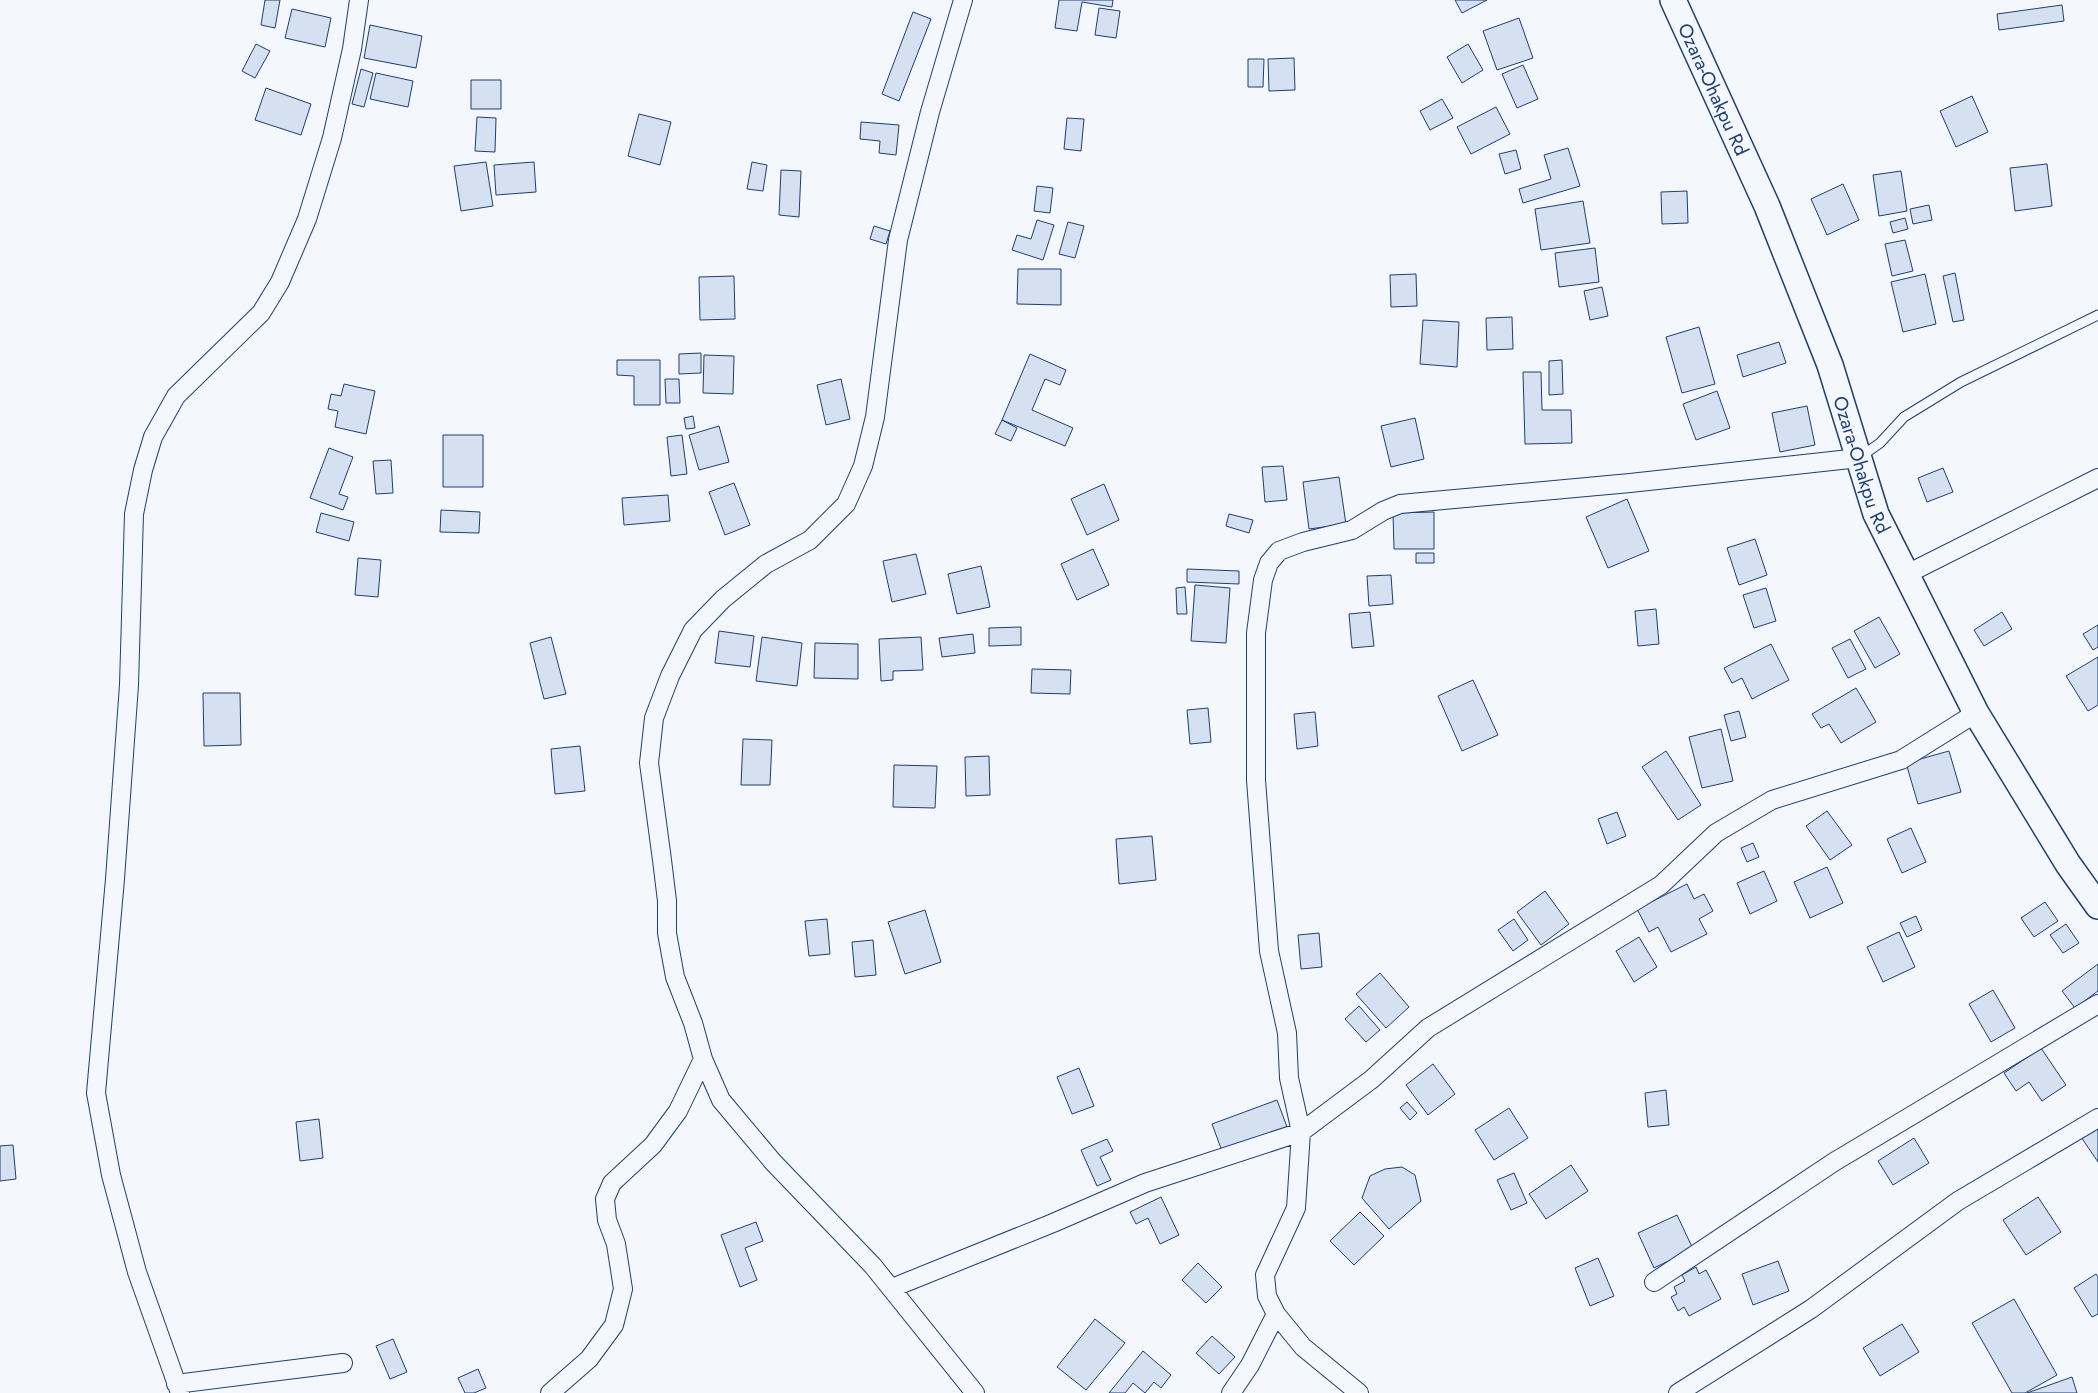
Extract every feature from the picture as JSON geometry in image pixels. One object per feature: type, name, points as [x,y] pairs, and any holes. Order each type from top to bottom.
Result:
[{"type":"main road","name":"Ozara-Ohakpu Rd","points":[[1673,0],[1767,206],[1830,365],[1876,514],[1976,713],[2068,864],[2098,906]]},
{"type":"street","points":[[343,1362],[178,1389],[137,1272],[111,1175],[96,1093],[115,880],[129,685],[134,514],[143,470],[154,437],[176,396],[261,313],[280,282],[307,219],[332,138],[352,49],[359,0]]},
{"type":"street","points":[[963,0],[930,112],[898,240],[875,417],[863,466],[846,504],[810,540],[766,564],[723,599],[694,630],[670,676],[654,718],[649,763],[667,901],[667,933],[675,977],[693,1023],[703,1059],[721,1100],[773,1162],[892,1288],[974,1393]]},
{"type":"street","points":[[1359,1393],[1303,1347],[1276,1314],[1267,1296],[1265,1275],[1296,1208],[1301,1132],[1289,1078],[1288,1033],[1269,951],[1256,780],[1256,634],[1263,580],[1269,564],[1279,551],[1303,542],[1352,530],[1382,511],[1400,504],[1630,483],[1859,458]]},
{"type":"street","points":[[1907,574],[2098,478]]},
{"type":"street","points":[[892,1288],[1053,1223],[1145,1183],[1301,1132],[1372,1079],[1428,1028],[1661,885],[1716,833],[1772,800],[1901,760],[1976,713]]},
{"type":"street","points":[[1654,1282],[1834,1162],[2098,1004]]},
{"type":"street","points":[[550,1393],[589,1360],[614,1325],[623,1289],[616,1244],[607,1220],[606,1199],[612,1183],[653,1145],[678,1111],[703,1059]]},
{"type":"street","points":[[1678,1393],[1811,1309],[1958,1201],[2098,1118]]},
{"type":"street","points":[[1231,1393],[1250,1365],[1276,1314]]},
{"type":"lane","points":[[1859,458],[1880,443],[1904,417],[1961,382],[2098,314]]},
{"type":"building","points":[[265,0],[280,0],[275,28],[261,25]]},
{"type":"building","points":[[1059,0],[1113,0],[1112,7],[1082,2],[1077,31],[1055,28]]},
{"type":"building","points":[[1455,0],[1487,0],[1462,13]]},
{"type":"building","points":[[2062,5],[2064,21],[1999,30],[1997,14]]},
{"type":"building","points":[[1099,8],[1120,11],[1116,38],[1095,35]]},
{"type":"building","points":[[292,9],[331,18],[325,47],[285,38]]},
{"type":"building","points":[[913,12],[931,19],[899,101],[882,94]]},
{"type":"building","points":[[1519,18],[1533,58],[1497,70],[1483,31]]},
{"type":"building","points":[[370,25],[422,36],[416,68],[364,58]]},
{"type":"building","points":[[256,44],[270,51],[255,78],[242,71]]},
{"type":"building","points":[[1468,44],[1483,70],[1462,83],[1447,57]]},
{"type":"building","points":[[1294,58],[1295,90],[1269,91],[1268,59]]},
{"type":"building","points":[[1248,59],[1264,59],[1263,87],[1248,87]]},
{"type":"building","points":[[1523,65],[1538,99],[1517,108],[1502,74]]},
{"type":"building","points":[[361,69],[373,73],[364,107],[352,104]]},
{"type":"building","points":[[376,73],[413,81],[408,107],[370,99]]},
{"type":"building","points":[[471,80],[501,80],[501,109],[471,109]]},
{"type":"building","points":[[266,88],[311,104],[301,135],[255,120]]},
{"type":"building","points":[[1972,96],[1988,132],[1956,147],[1940,111]]},
{"type":"building","points":[[1442,99],[1453,118],[1430,130],[1420,111]]},
{"type":"building","points":[[1496,107],[1510,134],[1471,154],[1457,127]]},
{"type":"building","points":[[639,114],[671,122],[660,165],[628,156]]},
{"type":"building","points":[[477,117],[496,118],[495,152],[475,151]]},
{"type":"building","points":[[1067,118],[1084,119],[1081,151],[1064,149]]},
{"type":"building","points":[[861,122],[899,125],[896,155],[879,153],[880,141],[860,139]]},
{"type":"building","points":[[1568,148],[1580,186],[1523,203],[1519,189],[1551,179],[1544,155]]},
{"type":"building","points":[[1516,150],[1521,169],[1505,174],[1499,154]]},
{"type":"building","points":[[486,162],[493,206],[461,211],[454,166]]},
{"type":"building","points":[[534,162],[536,192],[496,195],[494,165]]},
{"type":"building","points":[[752,162],[767,165],[763,191],[747,189]]},
{"type":"building","points":[[2047,164],[2052,206],[2015,211],[2010,168]]},
{"type":"building","points":[[781,170],[801,171],[799,217],[779,215]]},
{"type":"building","points":[[1901,171],[1907,211],[1879,216],[1873,175]]},
{"type":"building","points":[[1843,184],[1859,220],[1827,235],[1811,199]]},
{"type":"building","points":[[1037,186],[1053,188],[1050,213],[1034,211]]},
{"type":"building","points":[[1687,191],[1688,223],[1662,224],[1661,192]]},
{"type":"building","points":[[1583,201],[1590,243],[1541,250],[1535,209]]},
{"type":"building","points":[[1929,205],[1932,220],[1913,224],[1910,209]]},
{"type":"building","points":[[1905,218],[1908,229],[1893,233],[1890,222]]},
{"type":"building","points":[[1037,220],[1054,225],[1043,260],[1012,250],[1017,235],[1031,239]]},
{"type":"building","points":[[1068,222],[1084,226],[1075,258],[1059,254]]},
{"type":"building","points":[[874,226],[890,231],[886,244],[870,239]]},
{"type":"building","points":[[1905,240],[1913,271],[1892,276],[1885,244]]},
{"type":"building","points":[[1595,248],[1599,282],[1559,287],[1555,253]]},
{"type":"building","points":[[1018,269],[1061,269],[1061,305],[1017,304]]},
{"type":"building","points":[[1955,273],[1964,320],[1953,322],[1943,276]]},
{"type":"building","points":[[1416,274],[1417,306],[1391,307],[1390,275]]},
{"type":"building","points":[[1925,274],[1936,324],[1903,332],[1891,282]]},
{"type":"building","points":[[734,276],[735,319],[700,320],[699,277]]},
{"type":"building","points":[[1602,287],[1608,316],[1590,320],[1584,291]]},
{"type":"building","points":[[1512,317],[1513,349],[1487,350],[1486,318]]},
{"type":"building","points":[[1423,320],[1459,322],[1457,367],[1420,364]]},
{"type":"building","points":[[1699,327],[1715,384],[1682,393],[1666,337]]},
{"type":"building","points":[[1779,342],[1786,363],[1743,377],[1737,355]]},
{"type":"building","points":[[701,353],[701,373],[679,374],[679,354]]},
{"type":"building","points":[[1030,354],[1066,370],[1060,385],[1045,379],[1032,410],[1073,428],[1065,446],[1002,420]]},
{"type":"building","points":[[704,355],[734,356],[733,394],[703,393]]},
{"type":"building","points":[[617,360],[660,360],[660,405],[634,405],[634,376],[617,375]]},
{"type":"building","points":[[1562,360],[1563,394],[1549,395],[1549,361]]},
{"type":"building","points":[[1523,372],[1541,372],[1542,410],[1571,410],[1572,443],[1525,444]]},
{"type":"building","points":[[665,379],[679,379],[680,403],[666,403]]},
{"type":"building","points":[[841,379],[850,419],[826,425],[817,385]]},
{"type":"building","points":[[344,384],[375,391],[366,434],[335,427],[338,411],[328,409],[331,394],[341,396]]},
{"type":"building","points":[[1717,391],[1730,428],[1696,440],[1683,404]]},
{"type":"building","points":[[1807,406],[1815,445],[1780,452],[1772,413]]},
{"type":"building","points":[[693,416],[695,428],[686,429],[684,418]]},
{"type":"building","points":[[1415,418],[1424,459],[1391,467],[1381,426]]},
{"type":"building","points":[[1002,420],[1017,428],[1011,441],[995,434]]},
{"type":"building","points":[[719,426],[729,462],[699,470],[689,435]]},
{"type":"building","points":[[443,435],[483,435],[483,487],[443,487]]},
{"type":"building","points":[[682,435],[687,474],[671,476],[667,437]]},
{"type":"building","points":[[329,448],[353,457],[339,494],[348,497],[343,510],[310,498]]},
{"type":"building","points":[[391,460],[393,493],[376,494],[373,461]]},
{"type":"building","points":[[1283,466],[1287,500],[1265,502],[1262,467]]},
{"type":"building","points":[[1943,468],[1953,492],[1927,502],[1918,478]]},
{"type":"building","points":[[1339,477],[1346,524],[1309,529],[1303,482]]},
{"type":"building","points":[[734,483],[750,525],[725,535],[709,492]]},
{"type":"building","points":[[1104,484],[1119,520],[1087,535],[1071,499]]},
{"type":"building","points":[[668,495],[670,521],[624,525],[622,498]]},
{"type":"building","points":[[1627,499],[1649,551],[1608,568],[1586,517]]},
{"type":"building","points":[[441,510],[480,512],[479,533],[440,532]]},
{"type":"building","points":[[1434,512],[1434,549],[1394,549],[1393,513]]},
{"type":"building","points":[[321,513],[354,522],[349,541],[316,532]]},
{"type":"building","points":[[1229,514],[1253,520],[1249,533],[1226,526]]},
{"type":"building","points":[[1755,539],[1767,575],[1739,585],[1727,548]]},
{"type":"building","points":[[1093,549],[1109,585],[1077,600],[1061,564]]},
{"type":"building","points":[[1416,553],[1434,553],[1434,563],[1416,563]]},
{"type":"building","points":[[916,554],[926,594],[892,602],[883,561]]},
{"type":"building","points":[[358,558],[381,560],[378,597],[355,595]]},
{"type":"building","points":[[981,566],[990,607],[957,614],[948,574]]},
{"type":"building","points":[[1187,569],[1239,571],[1239,584],[1187,582]]},
{"type":"building","points":[[1391,575],[1393,604],[1369,606],[1367,576]]},
{"type":"building","points":[[1195,585],[1230,588],[1226,643],[1191,641]]},
{"type":"building","points":[[1185,587],[1187,614],[1177,614],[1176,588]]},
{"type":"building","points":[[1766,588],[1776,621],[1754,628],[1743,595]]},
{"type":"building","points":[[1656,609],[1659,644],[1638,646],[1635,611]]},
{"type":"building","points":[[1370,612],[1374,646],[1352,648],[1349,614]]},
{"type":"building","points":[[2002,612],[2012,629],[1984,646],[1974,630]]},
{"type":"building","points":[[1879,617],[1900,654],[1875,668],[1854,631]]},
{"type":"building","points":[[2098,625],[2098,647],[2093,650],[2083,634]]},
{"type":"building","points":[[1021,627],[1021,645],[989,646],[989,628]]},
{"type":"building","points":[[719,631],[754,636],[750,667],[715,663]]},
{"type":"building","points":[[973,634],[975,653],[942,657],[939,638]]},
{"type":"building","points":[[551,637],[566,694],[544,699],[530,643]]},
{"type":"building","points":[[762,637],[802,643],[797,686],[756,681]]},
{"type":"building","points":[[921,637],[923,670],[893,671],[893,680],[881,681],[879,639]]},
{"type":"building","points":[[1850,639],[1866,669],[1848,678],[1832,648]]},
{"type":"building","points":[[815,643],[858,644],[858,679],[814,678]]},
{"type":"building","points":[[1771,644],[1789,680],[1752,699],[1742,678],[1732,683],[1724,668]]},
{"type":"building","points":[[2098,657],[2098,705],[2088,711],[2066,676]]},
{"type":"building","points":[[1032,669],[1071,670],[1070,694],[1031,693]]},
{"type":"building","points":[[1473,680],[1498,735],[1462,751],[1438,696]]},
{"type":"building","points":[[1856,688],[1876,722],[1841,743],[1829,724],[1821,728],[1812,714]]},
{"type":"building","points":[[203,693],[240,693],[241,745],[204,746]]},
{"type":"building","points":[[1208,708],[1211,742],[1190,744],[1187,710]]},
{"type":"building","points":[[1739,711],[1746,737],[1731,741],[1724,715]]},
{"type":"building","points":[[1315,712],[1318,746],[1297,749],[1294,714]]},
{"type":"building","points":[[1721,729],[1733,781],[1702,788],[1689,737]]},
{"type":"building","points":[[743,739],[772,740],[770,785],[741,785]]},
{"type":"building","points":[[580,746],[585,791],[555,794],[551,749]]},
{"type":"building","points":[[1666,751],[1701,805],[1678,820],[1642,767]]},
{"type":"building","points":[[1949,751],[1961,792],[1918,804],[1906,763]]},
{"type":"building","points":[[989,756],[990,795],[966,796],[965,757]]},
{"type":"building","points":[[894,765],[937,766],[935,808],[893,807]]},
{"type":"building","points":[[1827,811],[1852,845],[1830,860],[1806,826]]},
{"type":"building","points":[[1617,812],[1626,836],[1607,844],[1598,819]]},
{"type":"building","points":[[1911,828],[1926,862],[1902,873],[1887,839]]},
{"type":"building","points":[[1152,836],[1156,880],[1119,884],[1116,839]]},
{"type":"building","points":[[1753,843],[1759,857],[1747,862],[1741,848]]},
{"type":"building","points":[[1827,867],[1843,903],[1810,918],[1794,882]]},
{"type":"building","points":[[1764,871],[1777,901],[1750,914],[1737,883]]},
{"type":"building","points":[[1687,884],[1694,899],[1704,894],[1713,911],[1699,919],[1707,934],[1671,952],[1658,927],[1649,932],[1637,909]]},
{"type":"building","points":[[1545,891],[1569,924],[1541,945],[1517,912]]},
{"type":"building","points":[[2045,902],[2058,921],[2034,937],[2021,918]]},
{"type":"building","points":[[925,910],[941,962],[905,974],[888,922]]},
{"type":"building","points":[[1916,916],[1922,930],[1907,937],[1900,923]]},
{"type":"building","points":[[827,919],[830,954],[809,956],[805,921]]},
{"type":"building","points":[[1514,919],[1528,940],[1513,951],[1498,930]]},
{"type":"building","points":[[2066,924],[2079,943],[2063,953],[2050,935]]},
{"type":"building","points":[[1899,932],[1915,967],[1883,982],[1867,947]]},
{"type":"building","points":[[1319,933],[1322,967],[1301,969],[1298,935]]},
{"type":"building","points":[[1639,937],[1657,967],[1634,982],[1616,951]]},
{"type":"building","points":[[873,940],[876,975],[855,977],[852,942]]},
{"type":"building","points":[[2098,964],[2098,991],[2075,1008],[2062,991]]},
{"type":"building","points":[[1380,973],[1409,1007],[1386,1028],[1356,994]]},
{"type":"building","points":[[1993,990],[2015,1028],[1991,1042],[1969,1004]]},
{"type":"building","points":[[1359,1006],[1380,1030],[1366,1042],[1345,1019]]},
{"type":"building","points":[[2041,1048],[2066,1085],[2042,1101],[2029,1082],[2016,1091],[2004,1073]]},
{"type":"building","points":[[1433,1064],[1455,1094],[1428,1115],[1406,1085]]},
{"type":"building","points":[[1079,1068],[1094,1106],[1072,1114],[1057,1077]]},
{"type":"building","points":[[1666,1090],[1669,1125],[1648,1127],[1645,1093]]},
{"type":"building","points":[[1277,1100],[1287,1127],[1222,1151],[1212,1124]]},
{"type":"building","points":[[1407,1102],[1417,1113],[1410,1120],[1400,1108]]},
{"type":"building","points":[[1509,1108],[1528,1138],[1494,1160],[1475,1130]]},
{"type":"building","points":[[319,1119],[323,1158],[300,1161],[296,1122]]},
{"type":"building","points":[[2098,1125],[2098,1162],[2081,1137]]},
{"type":"building","points":[[1914,1138],[1929,1163],[1893,1185],[1878,1161]]},
{"type":"building","points":[[1107,1139],[1113,1151],[1100,1157],[1111,1180],[1097,1186],[1081,1150]]},
{"type":"building","points":[[13,1145],[16,1179],[0,1181],[0,1146]]},
{"type":"building","points":[[1571,1165],[1588,1191],[1546,1219],[1529,1194]]},
{"type":"building","points":[[1402,1167],[1415,1175],[1421,1201],[1389,1229],[1362,1198],[1370,1176],[1385,1169]]},
{"type":"building","points":[[1514,1173],[1527,1203],[1511,1210],[1497,1180]]},
{"type":"building","points":[[1161,1197],[1179,1235],[1160,1244],[1148,1218],[1136,1224],[1130,1212]]},
{"type":"building","points":[[2038,1197],[2061,1232],[2026,1255],[2003,1220]]},
{"type":"building","points":[[1360,1212],[1384,1236],[1354,1265],[1330,1241]]},
{"type":"building","points":[[1677,1215],[1693,1249],[1654,1268],[1638,1233]]},
{"type":"building","points":[[756,1222],[763,1241],[745,1248],[757,1280],[740,1287],[721,1235]]},
{"type":"building","points":[[1598,1258],[1614,1296],[1590,1306],[1575,1268]]},
{"type":"building","points":[[1778,1261],[1789,1291],[1753,1305],[1742,1274]]},
{"type":"building","points":[[1198,1263],[1222,1287],[1206,1303],[1182,1280]]},
{"type":"building","points":[[1696,1267],[1699,1274],[1706,1270],[1721,1299],[1689,1316],[1684,1307],[1678,1311],[1671,1297],[1677,1294],[1674,1287],[1685,1281],[1682,1275]]},
{"type":"building","points":[[2096,1274],[2098,1277],[2098,1314],[2092,1317],[2074,1288]]},
{"type":"building","points":[[2014,1299],[2057,1375],[2025,1393],[2012,1393],[1972,1323]]},
{"type":"building","points":[[1095,1319],[1125,1343],[1086,1390],[1057,1367]]},
{"type":"building","points":[[1902,1324],[1919,1352],[1880,1376],[1863,1348]]},
{"type":"building","points":[[1212,1336],[1235,1357],[1219,1374],[1196,1353]]},
{"type":"building","points":[[393,1339],[407,1372],[390,1379],[376,1346]]},
{"type":"building","points":[[1143,1351],[1171,1375],[1161,1388],[1154,1382],[1145,1393],[1133,1383],[1125,1393],[1109,1393]]},
{"type":"building","points":[[478,1369],[486,1388],[474,1393],[465,1393],[458,1378]]},
{"type":"building","points":[[2072,1377],[2077,1393],[2027,1393]]}]
